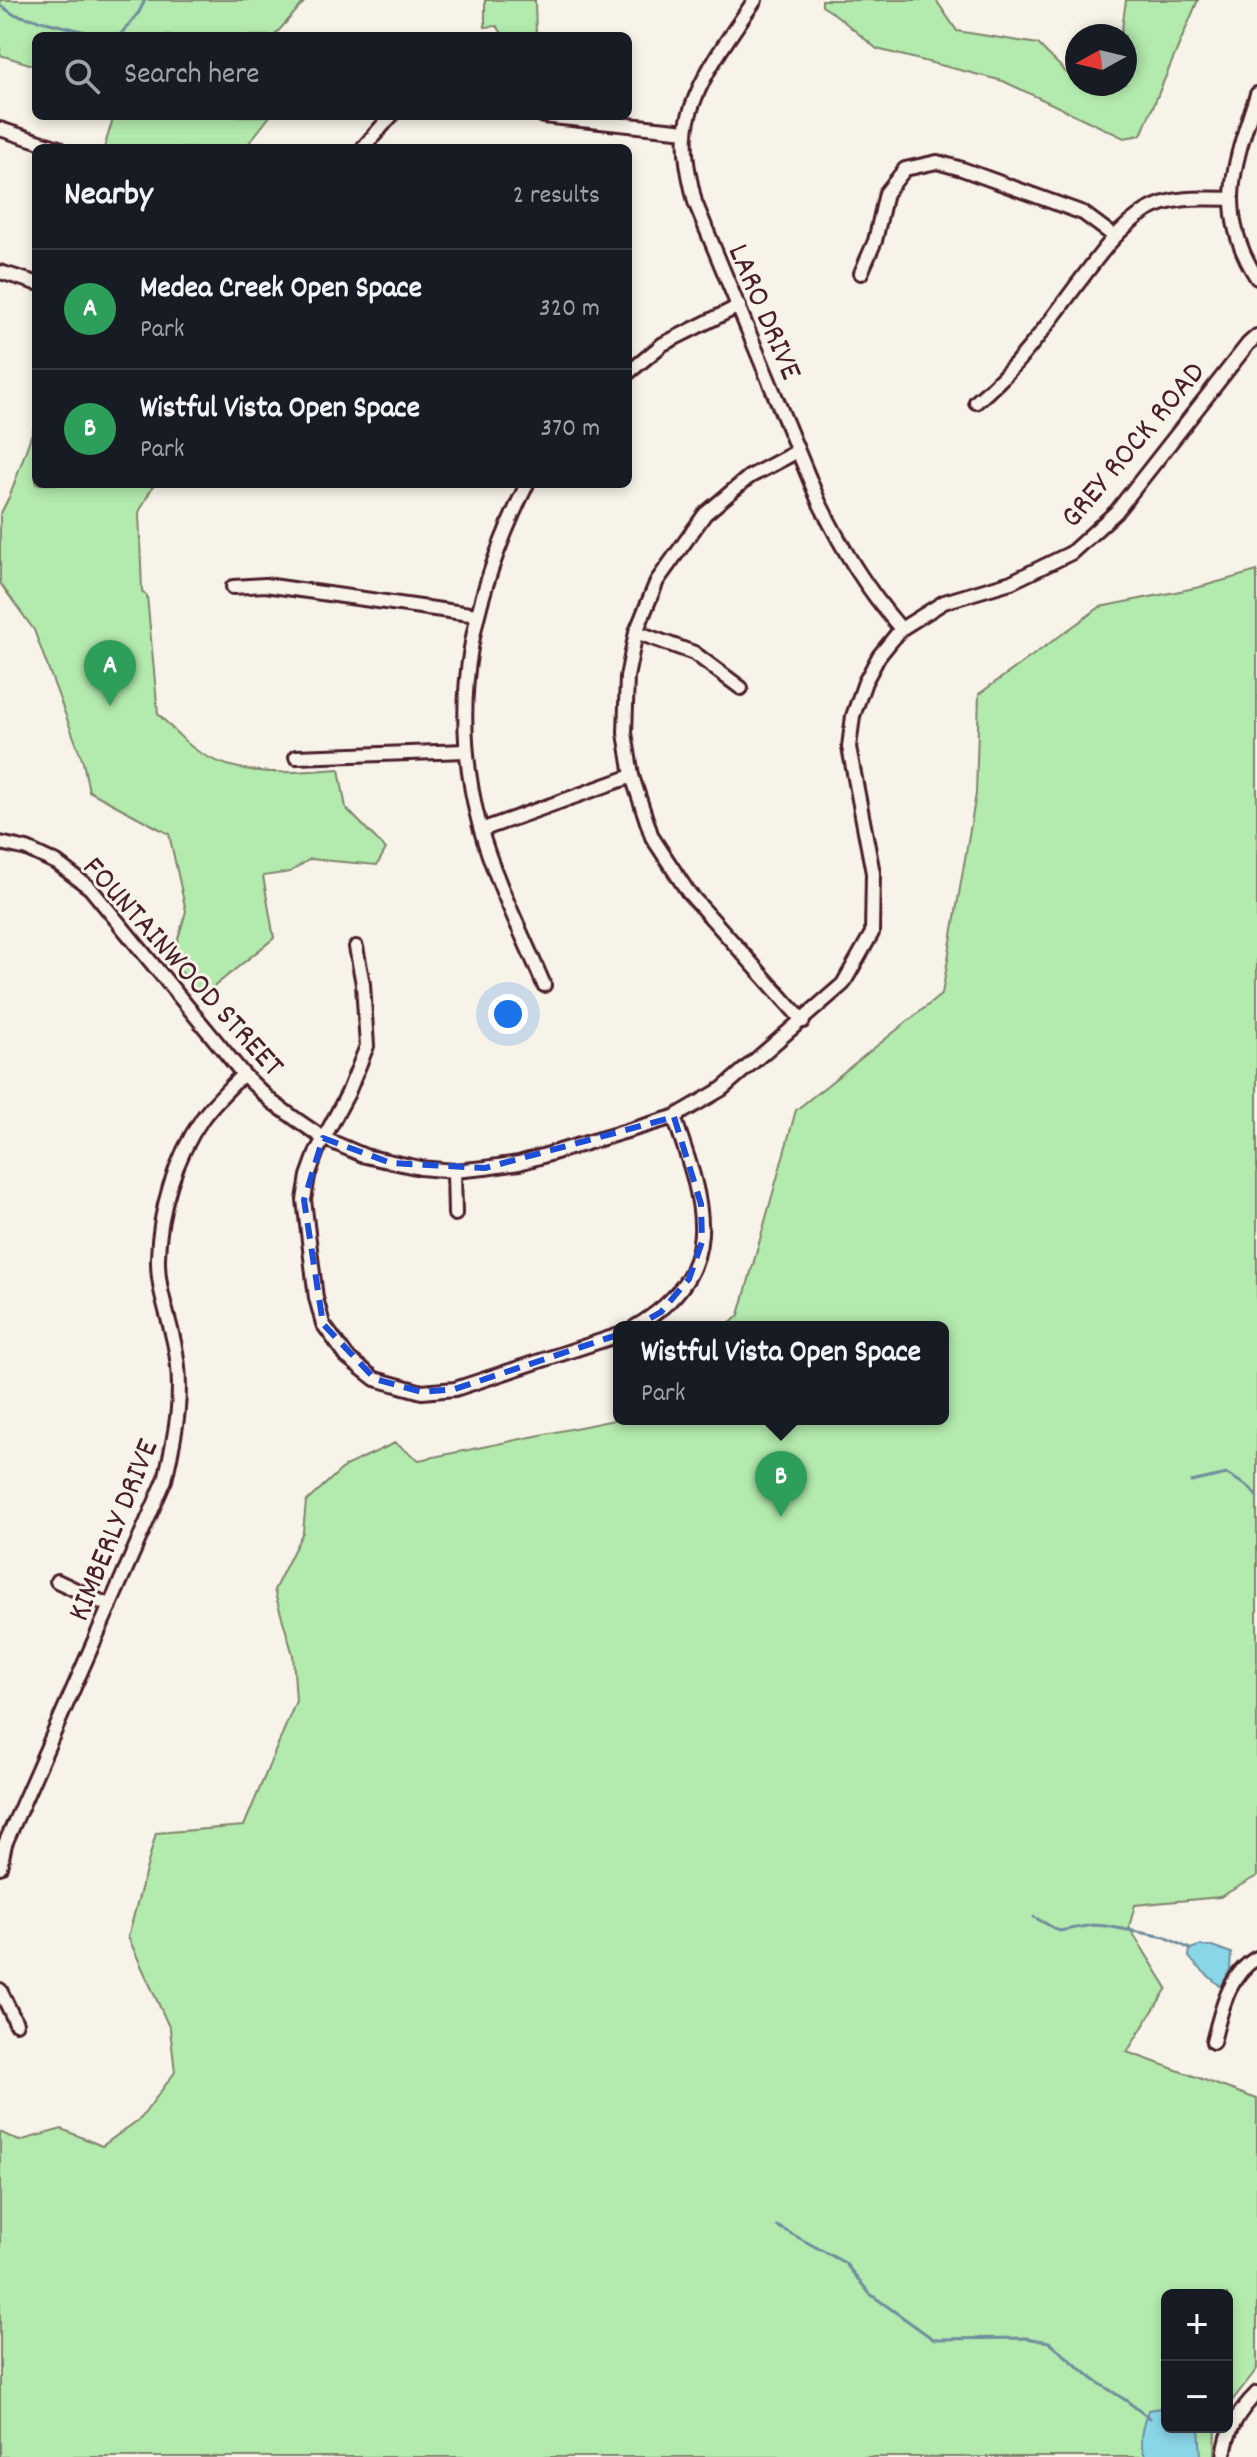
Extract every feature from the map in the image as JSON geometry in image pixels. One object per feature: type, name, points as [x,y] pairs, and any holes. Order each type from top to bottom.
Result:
[{"type":"street","name":"LARO DRIVE","points":[[755,0],[701,83],[686,131],[687,165],[695,202],[796,452],[843,549],[869,592],[901,629]]},
{"type":"street","points":[[1257,94],[1239,147],[1230,199],[1238,240],[1257,278]]},
{"type":"street","points":[[366,144],[388,120]]},
{"type":"street","points":[[581,120],[686,131]]},
{"type":"street","points":[[0,129],[47,144]]},
{"type":"street","points":[[861,273],[875,241],[886,193],[905,169],[937,162],[1083,213],[1114,236]]},
{"type":"street","points":[[976,402],[1006,374],[1114,236],[1148,209],[1190,198],[1230,199]]},
{"type":"street","points":[[0,272],[32,282]]},
{"type":"street","points":[[632,370],[663,344],[739,306]]},
{"type":"street","name":"GREY ROCK ROAD","points":[[323,1138],[365,1156],[391,1163],[454,1171],[519,1163],[674,1117],[722,1089],[803,1021],[843,984],[872,933],[873,873],[849,747],[853,716],[865,682],[879,656],[901,629],[944,602],[1011,582],[1071,553],[1116,512],[1257,336]]},
{"type":"street","points":[[796,452],[749,477],[705,514],[657,581],[636,632],[627,677],[625,733],[632,776],[652,837],[688,892],[803,1021]]},
{"type":"street","points":[[525,488],[486,576],[477,615],[466,677],[466,751],[481,830],[544,985]]},
{"type":"street","points":[[233,587],[265,585],[477,615]]},
{"type":"street","points":[[636,632],[694,653],[741,688]]},
{"type":"street","points":[[296,757],[466,751]]},
{"type":"street","points":[[481,830],[632,776]]},
{"type":"street","name":"FOUNTAINWOOD STREET","points":[[0,843],[27,849],[57,863],[90,888],[243,1074],[272,1102],[323,1138]]},
{"type":"street","points":[[356,947],[367,1020],[367,1046],[348,1093],[323,1138],[308,1176],[304,1200],[316,1298],[323,1324],[347,1357],[375,1379],[422,1392],[455,1389],[613,1337]]},
{"type":"street","name":"KIMBERLY DRIVE","points":[[0,1867],[5,1844],[165,1480],[180,1405],[178,1364],[162,1297],[158,1258],[165,1203],[178,1166],[202,1119],[243,1074]]},
{"type":"street","points":[[645,1321],[661,1312],[689,1279],[702,1242],[701,1204],[674,1117]]},
{"type":"street","points":[[454,1171],[455,1214]]},
{"type":"street","points":[[57,1581],[110,1606]]},
{"type":"street","points":[[1213,2042],[1228,1992],[1238,1976],[1257,1958]]},
{"type":"street","points":[[0,1990],[16,2023]]},
{"type":"street","points":[[1224,2457],[1232,2423],[1257,2393]]},
{"type":"highlighted area","points":[[674,1117],[701,1204],[702,1242],[689,1279],[661,1312],[626,1332],[455,1389],[422,1392],[375,1379],[323,1324],[304,1200],[323,1138],[391,1163],[485,1168]]},
{"type":"green space","points":[[0,0],[306,0],[278,32],[32,32],[32,65],[0,55]]},
{"type":"green space","points":[[485,0],[535,0],[536,32],[501,32],[497,26],[485,27]]},
{"type":"green space","points":[[822,0],[936,0],[957,31],[1038,44],[1065,71],[1065,96],[1137,96],[1137,24],[1123,24],[1126,0],[1198,0],[1141,135],[1124,138],[1003,81],[877,49],[822,6]]},
{"type":"green space","points":[[113,120],[267,120],[248,144],[105,144]]},
{"type":"green space","points":[[32,433],[32,488],[152,488],[139,512],[142,591],[147,596],[158,714],[193,748],[231,766],[267,772],[339,769],[346,808],[386,849],[377,865],[310,859],[290,872],[263,876],[274,938],[201,997],[172,960],[186,911],[169,834],[89,791],[83,762],[34,630],[0,583],[0,515]]},
{"type":"green space","points":[[1257,571],[1257,1876],[1220,1897],[1135,1905],[1129,1927],[1167,1988],[1127,2052],[1257,2099],[1257,2369],[1233,2399],[1233,2289],[1161,2289],[1161,2433],[1216,2433],[1215,2457],[0,2457],[0,2132],[19,2141],[62,2129],[102,2146],[141,2118],[175,2072],[170,2029],[128,1937],[156,1833],[244,1826],[296,1701],[293,1655],[274,1590],[303,1532],[306,1502],[345,1466],[395,1443],[419,1460],[613,1420],[613,1425],[949,1425],[949,1321],[732,1321],[739,1315],[796,1110],[942,994],[976,794],[979,694],[1100,607],[1200,587]]},
{"type":"water","points":[[1212,1946],[1231,1953],[1230,1970],[1221,1987],[1189,1957],[1190,1949]]},
{"type":"water","points":[[1161,2408],[1161,2433],[1199,2433],[1201,2457],[1146,2457],[1141,2440],[1148,2410]]},
{"type":"waterway","points":[[122,32],[145,0]]},
{"type":"waterway","points":[[0,5],[13,14],[86,32]]},
{"type":"waterway","points":[[1191,1482],[1227,1474],[1250,1488],[1257,1497]]},
{"type":"waterway","points":[[1034,1917],[1059,1931],[1106,1926],[1165,1937],[1190,1949]]},
{"type":"waterway","points":[[777,2226],[845,2263],[870,2294],[933,2339],[1026,2338],[1049,2342],[1094,2380],[1149,2418]]},
{"type":"place","name":"Medea Creek Open Space","points":[[110,706]]},
{"type":"place","name":"Wistful Vista Open Space","points":[[781,1517]]}]
